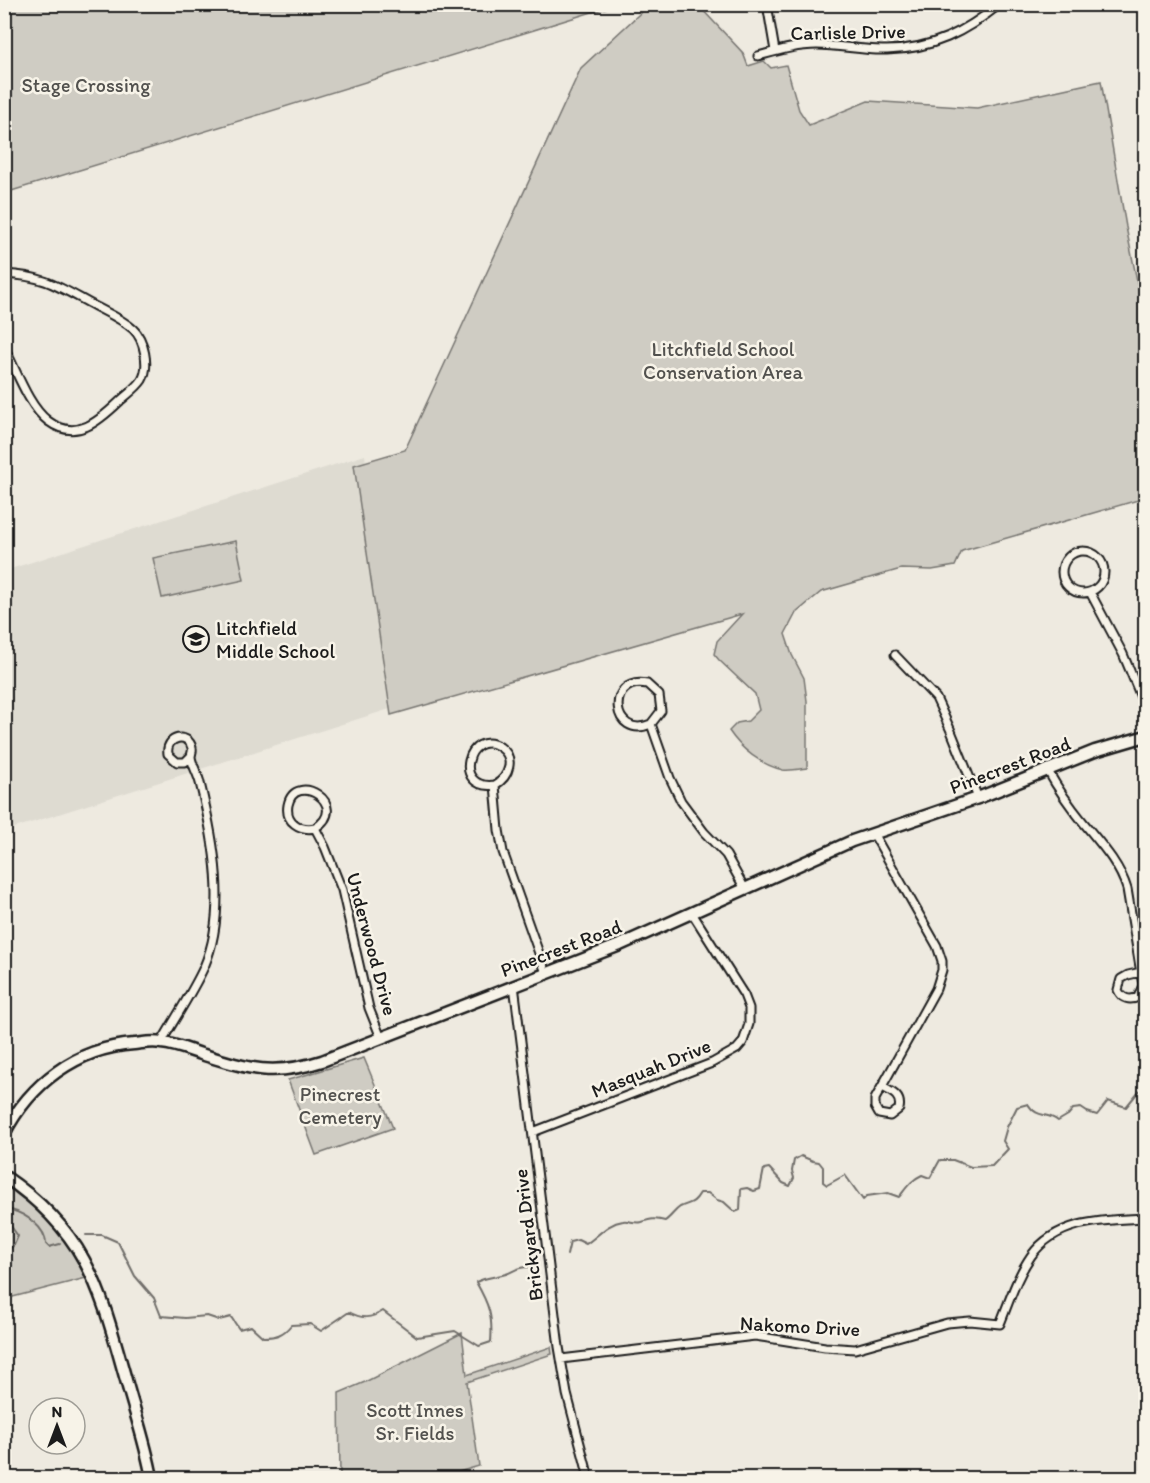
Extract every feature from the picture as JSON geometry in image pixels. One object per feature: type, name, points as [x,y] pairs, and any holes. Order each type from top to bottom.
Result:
[{"type":"street","points":[[767,4],[775,51]]},
{"type":"street","name":"Carlisle Drive","points":[[758,56],[816,45],[873,50],[912,48],[937,42],[975,25],[1000,4]]},
{"type":"street","points":[[4,274],[32,276],[50,282],[134,329],[142,344],[145,359],[144,373],[136,386],[96,423],[77,429],[62,428],[48,421],[35,408],[4,347]]},
{"type":"street","points":[[1076,552],[1092,552],[1102,563],[1104,578],[1099,586],[1090,592],[1072,590],[1064,582],[1062,570],[1066,559],[1076,552]]},
{"type":"street","points":[[1090,592],[1123,654],[1146,709]]},
{"type":"street","points":[[895,655],[936,698],[978,798]]},
{"type":"street","points":[[646,684],[659,695],[661,711],[656,721],[651,724],[640,728],[634,727],[620,716],[619,699],[621,693],[630,686],[646,684]]},
{"type":"street","points":[[651,724],[669,778],[681,801],[704,832],[726,855],[745,889]]},
{"type":"street","name":"Pinecrest Road","points":[[4,1134],[24,1102],[34,1091],[73,1060],[104,1048],[161,1042],[239,1066],[278,1071],[297,1069],[620,945],[852,841],[978,798],[1095,751],[1146,736]]},
{"type":"street","points":[[484,744],[491,744],[504,750],[510,763],[506,776],[495,784],[481,784],[475,781],[468,770],[467,763],[473,751],[484,744]]},
{"type":"street","points":[[161,1042],[204,968],[217,913],[215,862],[200,781],[191,756]]},
{"type":"street","points":[[1048,771],[1074,811],[1115,862],[1122,875],[1127,889],[1141,972]]},
{"type":"street","points":[[495,784],[503,852],[546,973]]},
{"type":"street","points":[[311,790],[325,802],[327,808],[324,820],[315,828],[302,828],[296,825],[288,814],[289,801],[299,792],[311,790]]},
{"type":"street","name":"Underwood Drive","points":[[315,828],[342,890],[369,1008],[381,1038]]},
{"type":"street","points":[[873,833],[933,938],[942,961],[942,970],[936,989],[875,1099],[875,1107],[882,1116],[890,1116],[897,1112],[900,1101],[895,1094],[882,1087]]},
{"type":"street","name":"Masquah Drive","points":[[533,1132],[712,1063],[737,1049],[743,1042],[749,1024],[747,1002],[692,914]]},
{"type":"street","name":"Brickyard Drive","points":[[514,985],[561,1359],[575,1430],[589,1479]]},
{"type":"street","points":[[4,1176],[34,1198],[55,1219],[74,1242],[93,1275],[106,1311],[152,1479]]},
{"type":"street","name":"Nakomo Drive","points":[[561,1359],[755,1336],[825,1347],[855,1349],[947,1323],[970,1321],[1000,1324],[1025,1266],[1036,1250],[1049,1238],[1072,1226],[1086,1223],[1146,1218]]},
{"type":"shaded area","name":"Litchfield Middle School","points":[[365,455],[396,707],[5,831],[4,571]]},
{"type":"green space","name":"Stage Crossing","points":[[5,4],[615,4],[615,5],[5,193]]},
{"type":"green space","name":"Litchfield School Conservation Area","points":[[650,4],[698,5],[743,53],[748,66],[764,61],[771,68],[786,65],[799,110],[809,125],[868,101],[977,108],[1101,81],[1126,227],[1145,320],[1145,498],[962,551],[955,566],[932,570],[901,569],[821,592],[796,613],[785,634],[792,655],[804,678],[807,701],[807,768],[783,770],[775,768],[746,750],[729,731],[737,723],[748,721],[759,710],[755,694],[714,654],[717,641],[742,614],[391,715],[354,465],[405,450],[581,68]]},
{"type":"green space","points":[[236,541],[244,580],[162,598],[153,558]]},
{"type":"green space","name":"Pinecrest Cemetery","points":[[364,1058],[393,1128],[316,1155],[288,1080]]},
{"type":"green space","points":[[5,1185],[37,1210],[59,1233],[86,1278],[5,1299]]},
{"type":"green space","name":"Scott Innes Sr. Fields","points":[[462,1333],[467,1375],[551,1347],[552,1354],[467,1382],[479,1466],[438,1478],[340,1478],[339,1393]]},
{"type":"waterway","points":[[567,1255],[570,1242],[578,1240],[586,1244],[618,1222],[653,1219],[665,1221],[680,1207],[693,1201],[700,1193],[708,1193],[724,1202],[735,1212],[740,1210],[741,1189],[747,1188],[754,1191],[760,1189],[764,1169],[769,1168],[783,1183],[790,1186],[794,1178],[792,1171],[794,1160],[801,1156],[819,1162],[823,1167],[823,1182],[827,1185],[845,1175],[863,1200],[867,1196],[888,1193],[899,1197],[918,1177],[922,1175],[930,1178],[940,1160],[953,1160],[971,1167],[992,1166],[1008,1149],[1003,1141],[1017,1107],[1028,1104],[1035,1112],[1058,1121],[1073,1109],[1081,1108],[1097,1115],[1108,1101],[1126,1107],[1139,1091],[1146,1090]]},
{"type":"waterway","points":[[4,1254],[14,1245],[18,1236],[5,1218],[7,1212],[11,1210],[34,1222],[43,1232],[49,1247],[60,1244]]},
{"type":"waterway","points":[[86,1235],[102,1235],[118,1242],[135,1276],[154,1298],[161,1316],[185,1318],[207,1316],[219,1320],[231,1317],[239,1329],[251,1326],[263,1337],[279,1335],[291,1325],[310,1324],[321,1331],[349,1312],[366,1317],[383,1311],[417,1337],[455,1331],[479,1346],[491,1342],[491,1318],[476,1282],[530,1267]]},
{"type":"place","name":"Litchfield Middle School","points":[[196,639]]}]
